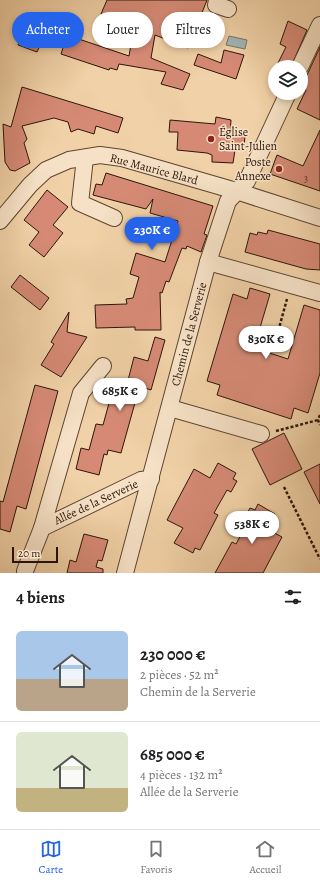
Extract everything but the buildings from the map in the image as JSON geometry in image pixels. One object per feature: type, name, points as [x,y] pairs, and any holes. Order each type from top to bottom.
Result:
[{"type":"street","points":[[303,60],[320,25]]},
{"type":"street","name":"Chemin de la Serverie","points":[[125,573],[208,262],[228,201],[247,181],[285,100]]},
{"type":"street","name":"Rue Maurice Blard","points":[[1,219],[30,185],[46,170],[69,160],[100,155],[120,157],[236,191],[320,218]]},
{"type":"street","points":[[85,158],[80,203],[114,218]]},
{"type":"street","points":[[208,262],[320,292]]},
{"type":"street","name":"Allée de la Serverie","points":[[25,571],[42,528],[81,393],[103,366]]},
{"type":"street","points":[[170,408],[261,434]]},
{"type":"street","name":"Allée de la Serverie","points":[[42,528],[141,480],[151,479]]},
{"type":"path","points":[[273,350],[291,285]]},
{"type":"path","points":[[320,415],[318,420],[320,425]]},
{"type":"path","points":[[261,434],[318,420]]},
{"type":"path","points":[[284,487],[320,559]]},
{"type":"shaded area","points":[[229,36],[247,40],[245,49],[226,45]]},
{"type":"place","name":"Église Saint-Julien","points":[[211,139]]},
{"type":"place","name":"Poste Annexe","points":[[279,169]]}]
